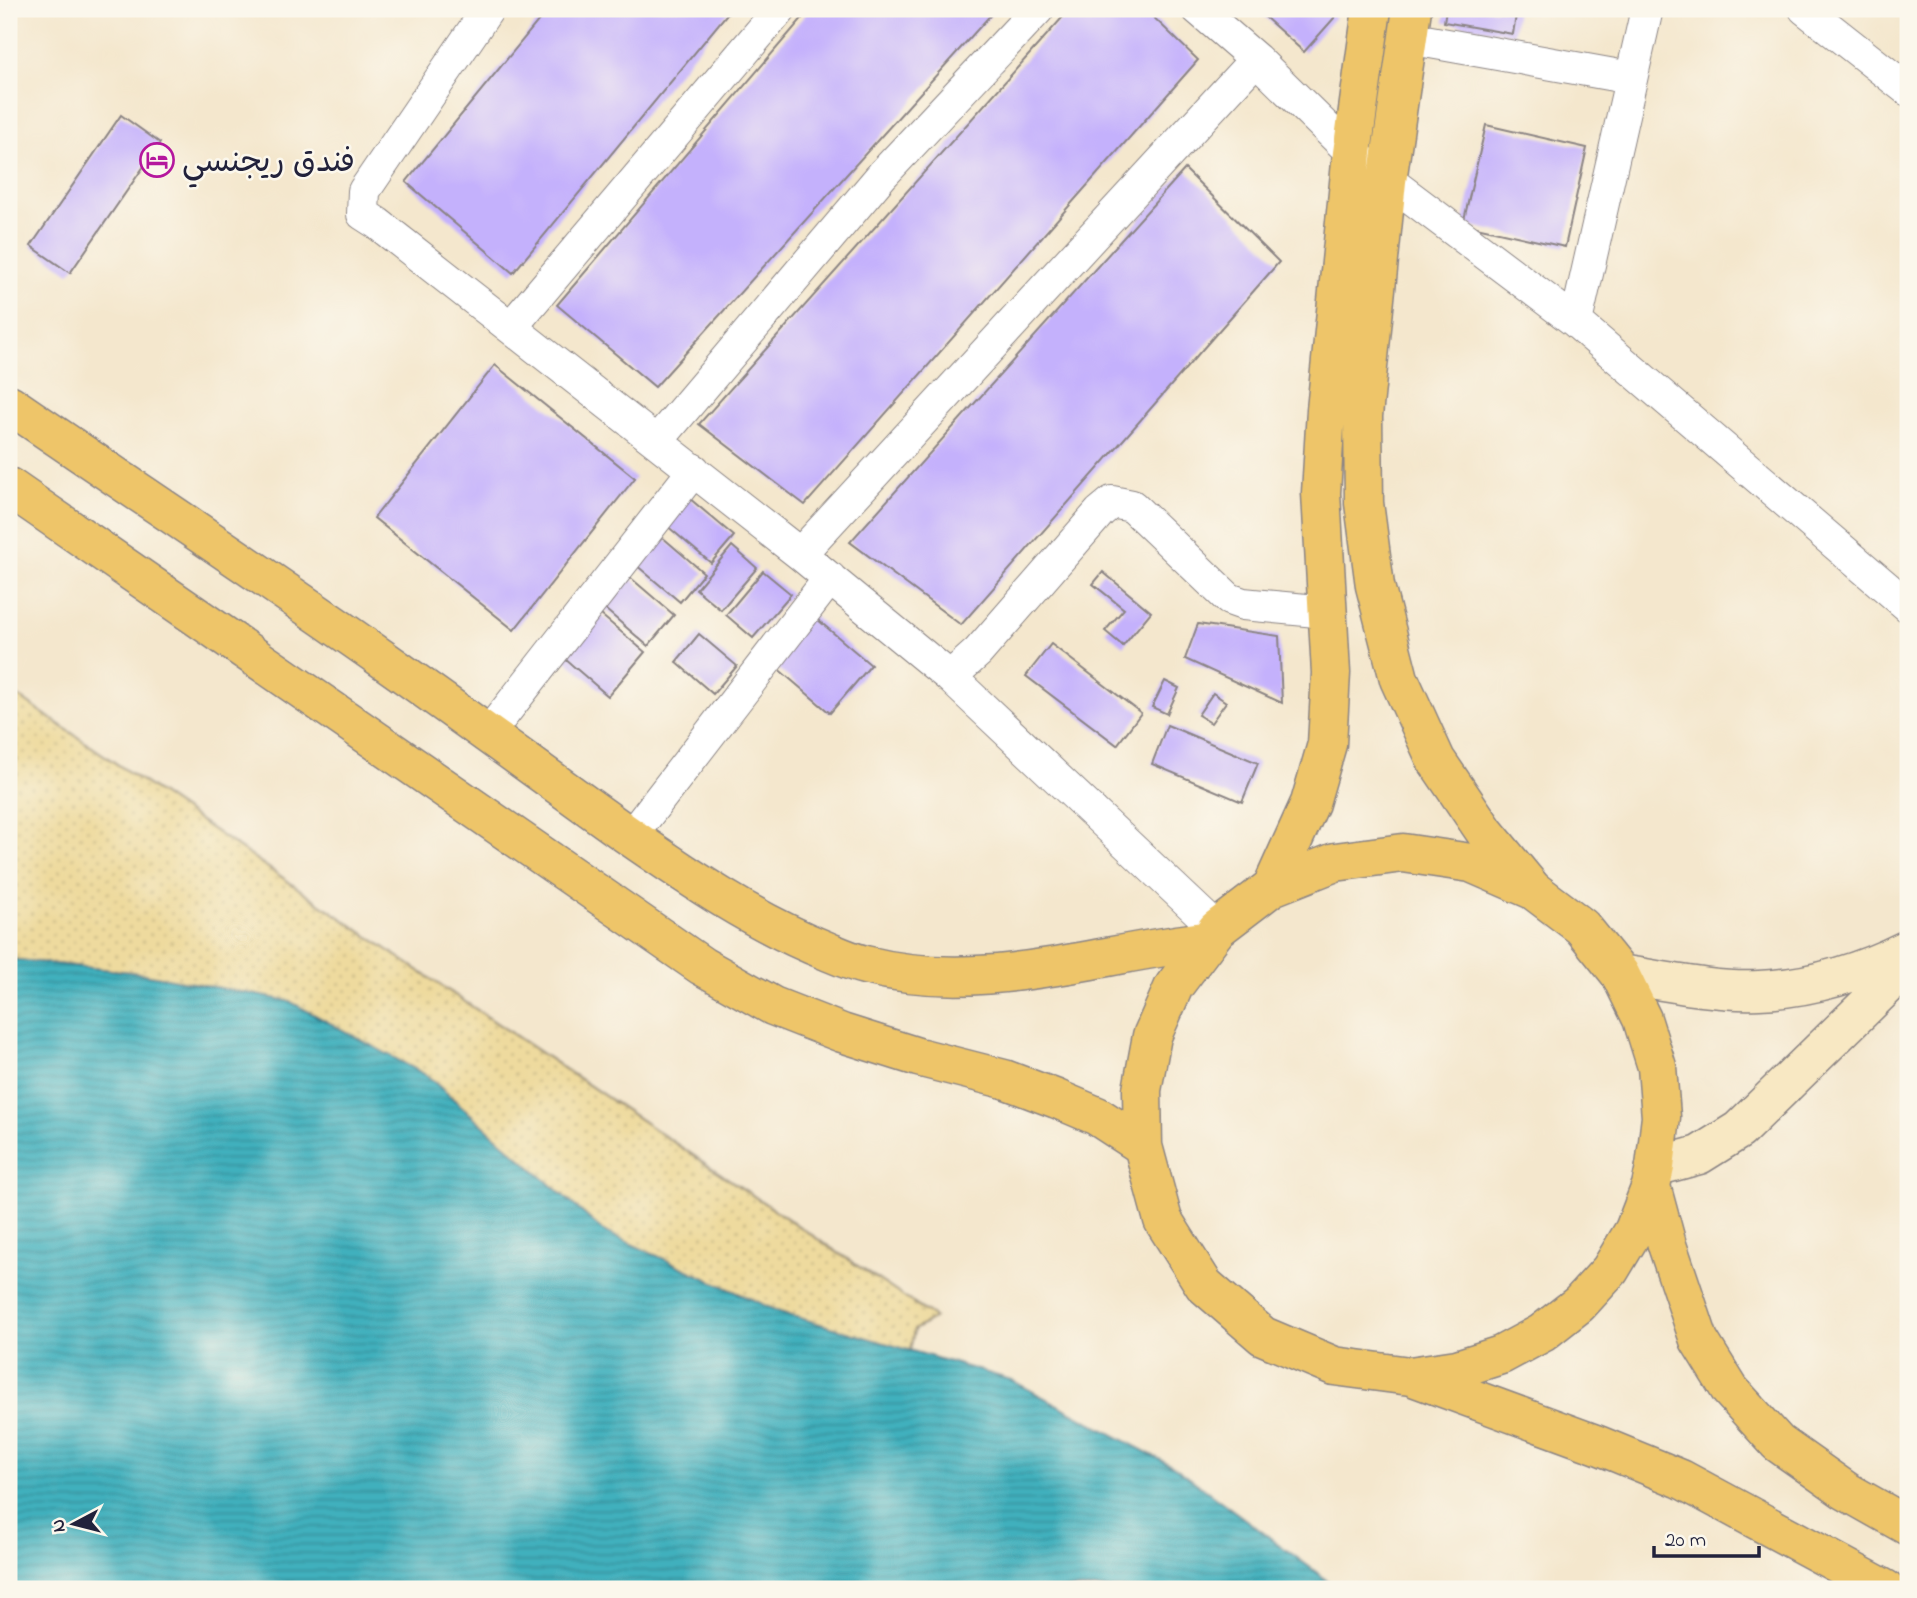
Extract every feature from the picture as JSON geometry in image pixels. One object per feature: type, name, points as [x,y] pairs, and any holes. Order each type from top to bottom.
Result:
[{"type":"main road","points":[[1272,887],[1310,803],[1328,744],[1331,673],[1326,612],[1322,479],[1326,410],[1352,153],[1372,9]]},
{"type":"main road","points":[[1410,23],[1387,181],[1363,416],[1364,503],[1375,586],[1399,679],[1436,760],[1485,832],[1533,890],[1582,927],[1620,974],[1642,1019],[1657,1067],[1661,1117],[1653,1177],[1634,1230],[1610,1270],[1579,1304],[1542,1333],[1501,1355],[1457,1369],[1410,1376]]},
{"type":"main road","points":[[9,404],[384,660],[631,836],[739,908],[793,937],[864,965],[929,976],[999,975],[1094,961],[1211,935]]},
{"type":"main road","points":[[9,487],[345,722],[702,966],[773,1006],[842,1033],[1004,1079],[1057,1099],[1097,1116],[1143,1146]]},
{"type":"main road","points":[[1533,890],[1471,863],[1403,853],[1335,862],[1272,887],[1211,935],[1174,986],[1152,1036],[1142,1090],[1143,1146],[1163,1220],[1205,1286],[1263,1336],[1334,1366],[1410,1376],[1598,1445],[1681,1479],[1885,1589]]},
{"type":"main road","points":[[1653,1177],[1667,1245],[1699,1340],[1730,1390],[1778,1443],[1846,1491],[1908,1526]]},
{"type":"street","points":[[488,9],[363,191],[363,214],[512,326],[830,578],[950,677],[1211,935]]},
{"type":"street","points":[[512,326],[780,9]]},
{"type":"street","points":[[657,441],[883,174],[1038,9]]},
{"type":"street","points":[[1198,9],[1256,59],[1352,153],[1576,322],[1908,606]]},
{"type":"street","points":[[1576,322],[1647,9]]},
{"type":"street","points":[[1805,9],[1908,90]]},
{"type":"street","points":[[1410,23],[1631,78]]},
{"type":"street","points":[[800,554],[1256,59]]},
{"type":"street","points":[[487,735],[694,470]]},
{"type":"street","points":[[950,677],[978,652],[1100,512],[1112,502],[1132,506],[1229,599],[1243,604],[1326,612]]},
{"type":"street","points":[[631,836],[830,578]]},
{"type":"street","points":[[1620,974],[1699,987],[1759,990],[1819,983],[1878,964],[1908,949]]},
{"type":"street","points":[[1653,1177],[1699,1155],[1739,1130],[1908,965]]},
{"type":"sand","points":[[9,690],[388,950],[935,1318],[914,1330],[910,1351],[779,1312],[603,1231],[426,1075],[139,973],[9,959]]},
{"type":"water","points":[[9,959],[139,973],[289,1001],[426,1075],[603,1231],[779,1312],[1011,1380],[1176,1468],[1339,1589],[9,1589]]},
{"type":"building","points":[[548,9],[731,9],[513,273],[406,182]]},
{"type":"building","points":[[810,9],[996,9],[655,387],[557,305]]},
{"type":"building","points":[[1070,9],[1145,9],[1198,60],[805,505],[699,424]]},
{"type":"building","points":[[1256,9],[1326,9],[1335,17],[1304,52]]},
{"type":"building","points":[[1446,9],[1517,9],[1513,34],[1444,22]]},
{"type":"building","points":[[121,115],[160,143],[70,273],[31,246]]},
{"type":"building","points":[[1486,125],[1587,148],[1565,247],[1463,224]]},
{"type":"building","points":[[1185,169],[1279,262],[961,625],[850,542]]},
{"type":"building","points":[[495,365],[635,478],[514,630],[374,518]]},
{"type":"building","points":[[689,498],[734,536],[711,563],[666,525]]},
{"type":"building","points":[[654,530],[704,573],[680,602],[629,559]]},
{"type":"building","points":[[732,546],[757,568],[721,610],[696,589]]},
{"type":"building","points":[[763,571],[791,594],[753,638],[726,615]]},
{"type":"building","points":[[1103,572],[1151,612],[1123,646],[1105,631],[1124,609],[1093,584]]},
{"type":"building","points":[[625,573],[674,615],[648,646],[599,604]]},
{"type":"building","points":[[594,609],[645,652],[608,696],[558,653]]},
{"type":"building","points":[[811,614],[871,665],[830,713],[770,662]]},
{"type":"building","points":[[1198,624],[1279,636],[1282,703],[1185,659]]},
{"type":"building","points":[[699,634],[737,666],[713,694],[676,662]]},
{"type":"building","points":[[1051,644],[1141,713],[1117,745],[1026,676]]},
{"type":"building","points":[[1165,681],[1179,688],[1167,714],[1152,707]]},
{"type":"building","points":[[1213,693],[1226,702],[1211,723],[1198,715]]},
{"type":"building","points":[[1167,725],[1258,763],[1242,802],[1152,764]]},
{"type":"place","name":"فندق ريجنسي","points":[[157,160]]}]
